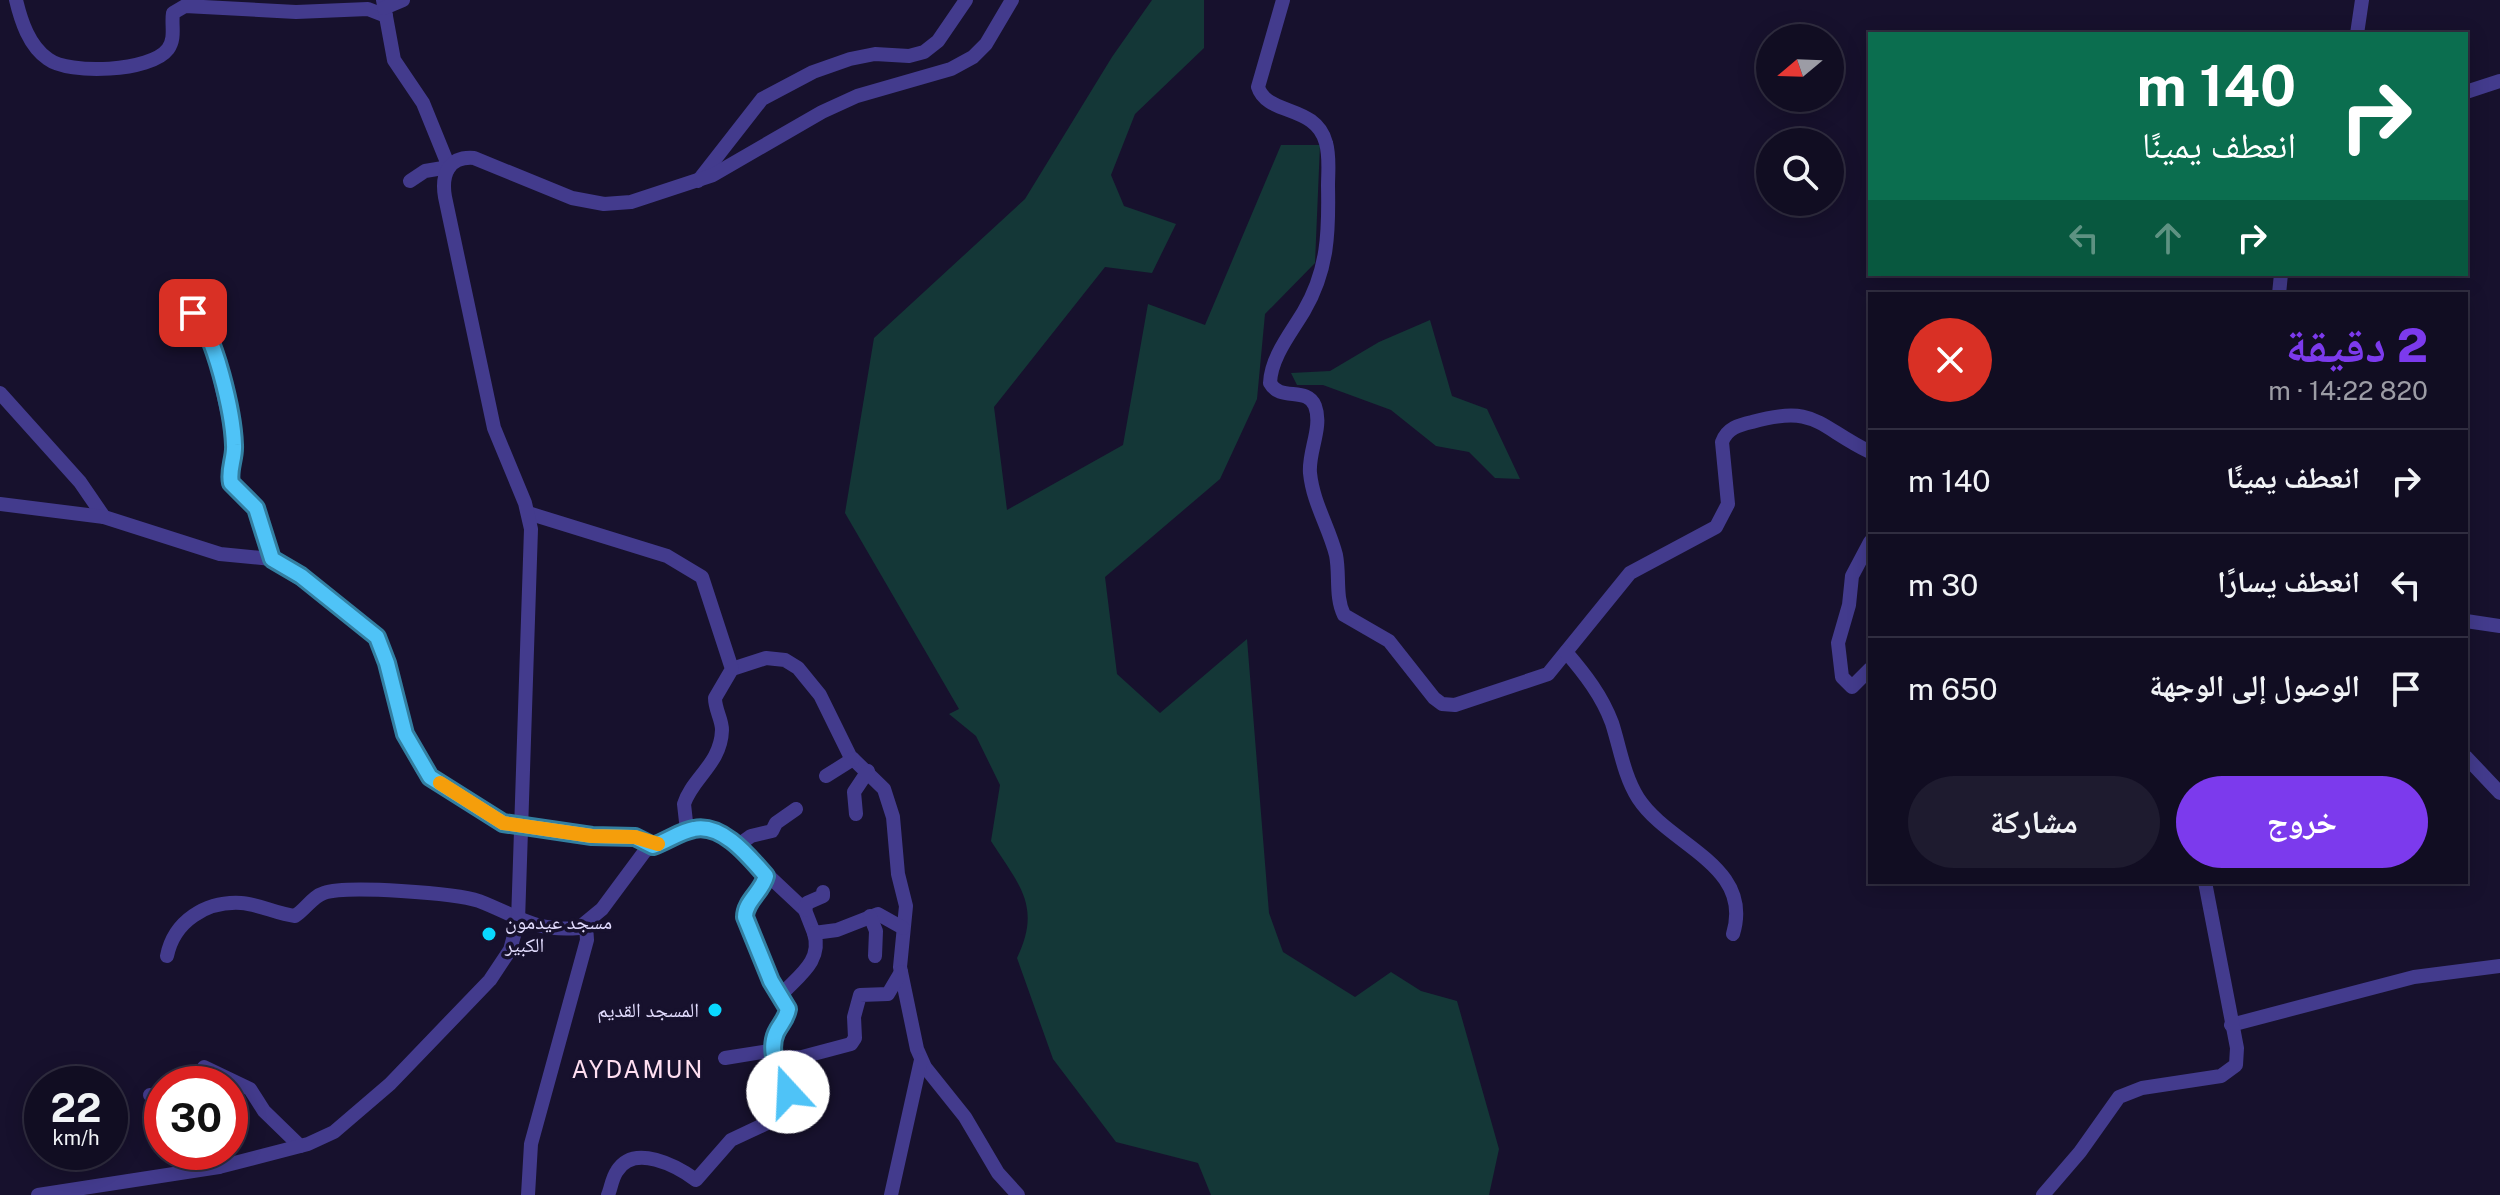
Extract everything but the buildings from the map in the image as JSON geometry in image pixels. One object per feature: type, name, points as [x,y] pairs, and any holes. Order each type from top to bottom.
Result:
[{"type":"street","points":[[16,0],[27,34],[39,51],[59,66],[74,69],[134,65],[161,55],[172,41],[173,13],[185,6],[296,12],[384,8],[403,0]]},
{"type":"street","points":[[698,181],[762,99],[813,72],[850,59],[875,54],[909,56],[924,52],[938,41],[966,0]]},
{"type":"street","points":[[410,181],[415,174],[449,167],[462,158],[474,158],[572,198],[604,204],[631,202],[698,181],[738,164],[833,106],[964,62],[986,44],[1012,0]]},
{"type":"street","points":[[1283,0],[1258,87],[1268,101],[1306,116],[1323,133],[1328,155],[1329,236],[1327,256],[1316,287],[1273,366],[1270,383],[1279,393],[1308,397],[1315,405],[1317,419],[1310,475],[1336,556],[1340,607],[1351,622],[1389,641],[1427,691],[1448,706],[1542,678],[1638,566],[1709,532],[1723,519],[1727,487],[1721,448],[1724,436],[1732,428],[1764,418],[1802,414],[1868,451]]},
{"type":"street","points":[[2357,32],[2362,0]]},
{"type":"street","points":[[248,1159],[324,1138],[356,1116],[481,990],[510,950],[518,921],[531,538],[528,513],[490,410],[445,197],[443,182],[449,167],[423,103],[394,60],[384,8]]},
{"type":"street","points":[[2473,90],[2500,81]]},
{"type":"street","points":[[2473,90],[2500,90]]},
{"type":"street","points":[[174,296],[201,320],[211,339],[234,442],[230,479],[256,508],[272,559]]},
{"type":"street","points":[[0,393],[80,482],[104,517]]},
{"type":"street","points":[[0,504],[104,517],[220,554],[272,559],[301,576],[377,637],[405,734],[423,770],[488,815],[521,827],[592,836],[635,837],[653,846]]},
{"type":"street","points":[[528,513],[586,528],[694,569],[702,577],[732,669]]},
{"type":"street","points":[[1868,546],[1852,576],[1849,605],[1838,643],[1842,677],[1852,687],[1868,671]]},
{"type":"street","points":[[2468,621],[2500,626]]},
{"type":"street","points":[[1566,652],[1591,681],[1611,721],[1639,798],[1672,835],[1705,857],[1724,875],[1739,914],[1733,934]]},
{"type":"street","points":[[691,830],[686,822],[684,804],[707,774],[722,729],[715,698],[732,669],[766,658],[785,660],[798,668],[820,695],[853,759],[884,789],[891,807],[898,874],[906,906],[901,972],[921,1059],[965,1117],[1006,1185],[1018,1195]]},
{"type":"street","points":[[826,776],[853,759]]},
{"type":"street","points":[[2468,759],[2500,793]]},
{"type":"street","points":[[856,814],[854,792],[868,771]]},
{"type":"street","points":[[737,846],[751,836],[772,831],[776,823],[796,809]]},
{"type":"street","points":[[528,1195],[531,1144],[587,940],[586,925],[645,851],[691,830],[711,831],[737,846],[805,910],[818,945],[815,959],[781,995]]},
{"type":"street","points":[[608,1195],[617,1171],[635,1159],[660,1161],[698,1188],[731,1140],[795,1110],[775,1054],[774,1036],[788,1014],[745,917],[745,909],[763,888],[766,876]]},
{"type":"street","points":[[2043,1195],[2080,1152],[2119,1097],[2142,1088],[2212,1078],[2233,1069],[2237,1048],[2205,884]]},
{"type":"street","points":[[167,956],[182,923],[205,910],[243,903],[295,916],[328,892],[380,889],[454,895],[476,900],[518,921],[559,928],[586,925]]},
{"type":"street","points":[[805,910],[807,903],[823,896],[823,892]]},
{"type":"street","points":[[875,910],[903,928]]},
{"type":"street","points":[[814,933],[837,930],[875,910]]},
{"type":"street","points":[[875,910],[875,956]]},
{"type":"street","points":[[2231,1025],[2414,977],[2500,966]]},
{"type":"street","points":[[725,1058],[775,1054],[802,1057],[851,1044],[855,1038],[854,1017],[860,995],[888,994],[901,972]]},
{"type":"street","points":[[891,1195],[921,1059]]},
{"type":"street","points":[[248,1088],[264,1111],[300,1146]]},
{"type":"street","points":[[38,1195],[200,1170]]},
{"type":"green space","points":[[1152,0],[1204,0],[1204,48],[1135,114],[1111,175],[1124,206],[1176,224],[1152,273],[1105,267],[994,407],[1007,510],[1123,445],[1148,304],[1205,325],[1281,145],[1320,145],[1315,263],[1265,314],[1257,399],[1220,479],[1105,577],[1117,674],[1160,713],[1247,639],[1269,913],[1283,952],[1355,997],[1391,972],[1421,991],[1457,1001],[1499,1149],[1489,1195],[1211,1195],[1198,1163],[1116,1142],[1053,1059],[1017,958],[1024,940],[1027,910],[1018,884],[991,841],[1000,785],[976,736],[949,714],[959,709],[845,513],[874,338],[1025,199],[1112,57]]},
{"type":"green space","points":[[1430,320],[1452,396],[1487,409],[1520,479],[1495,478],[1469,452],[1436,446],[1391,410],[1323,385],[1297,385],[1291,373],[1330,371],[1379,342]]},
{"type":"slow traffic","points":[[440,783],[503,823],[592,836],[635,837],[653,846],[658,844]]},
{"type":"place","name":"مسجد عيدمون الكبير","points":[[489,934]]},
{"type":"place","name":"المسجد القديم","points":[[715,1010]]},
{"type":"district","name":"AYDAMUN","points":[[638,1070]]},
{"type":"route","points":[[193,313],[205,325],[221,377],[234,442],[231,483],[256,508],[272,559],[301,576],[377,637],[405,734],[423,770],[430,777],[498,821],[512,825],[592,836],[635,837],[653,846],[694,829],[711,831],[737,846],[766,876],[763,888],[745,909],[745,917],[771,981],[788,1009],[785,1021],[774,1036],[774,1046],[779,1073],[788,1092]]}]
